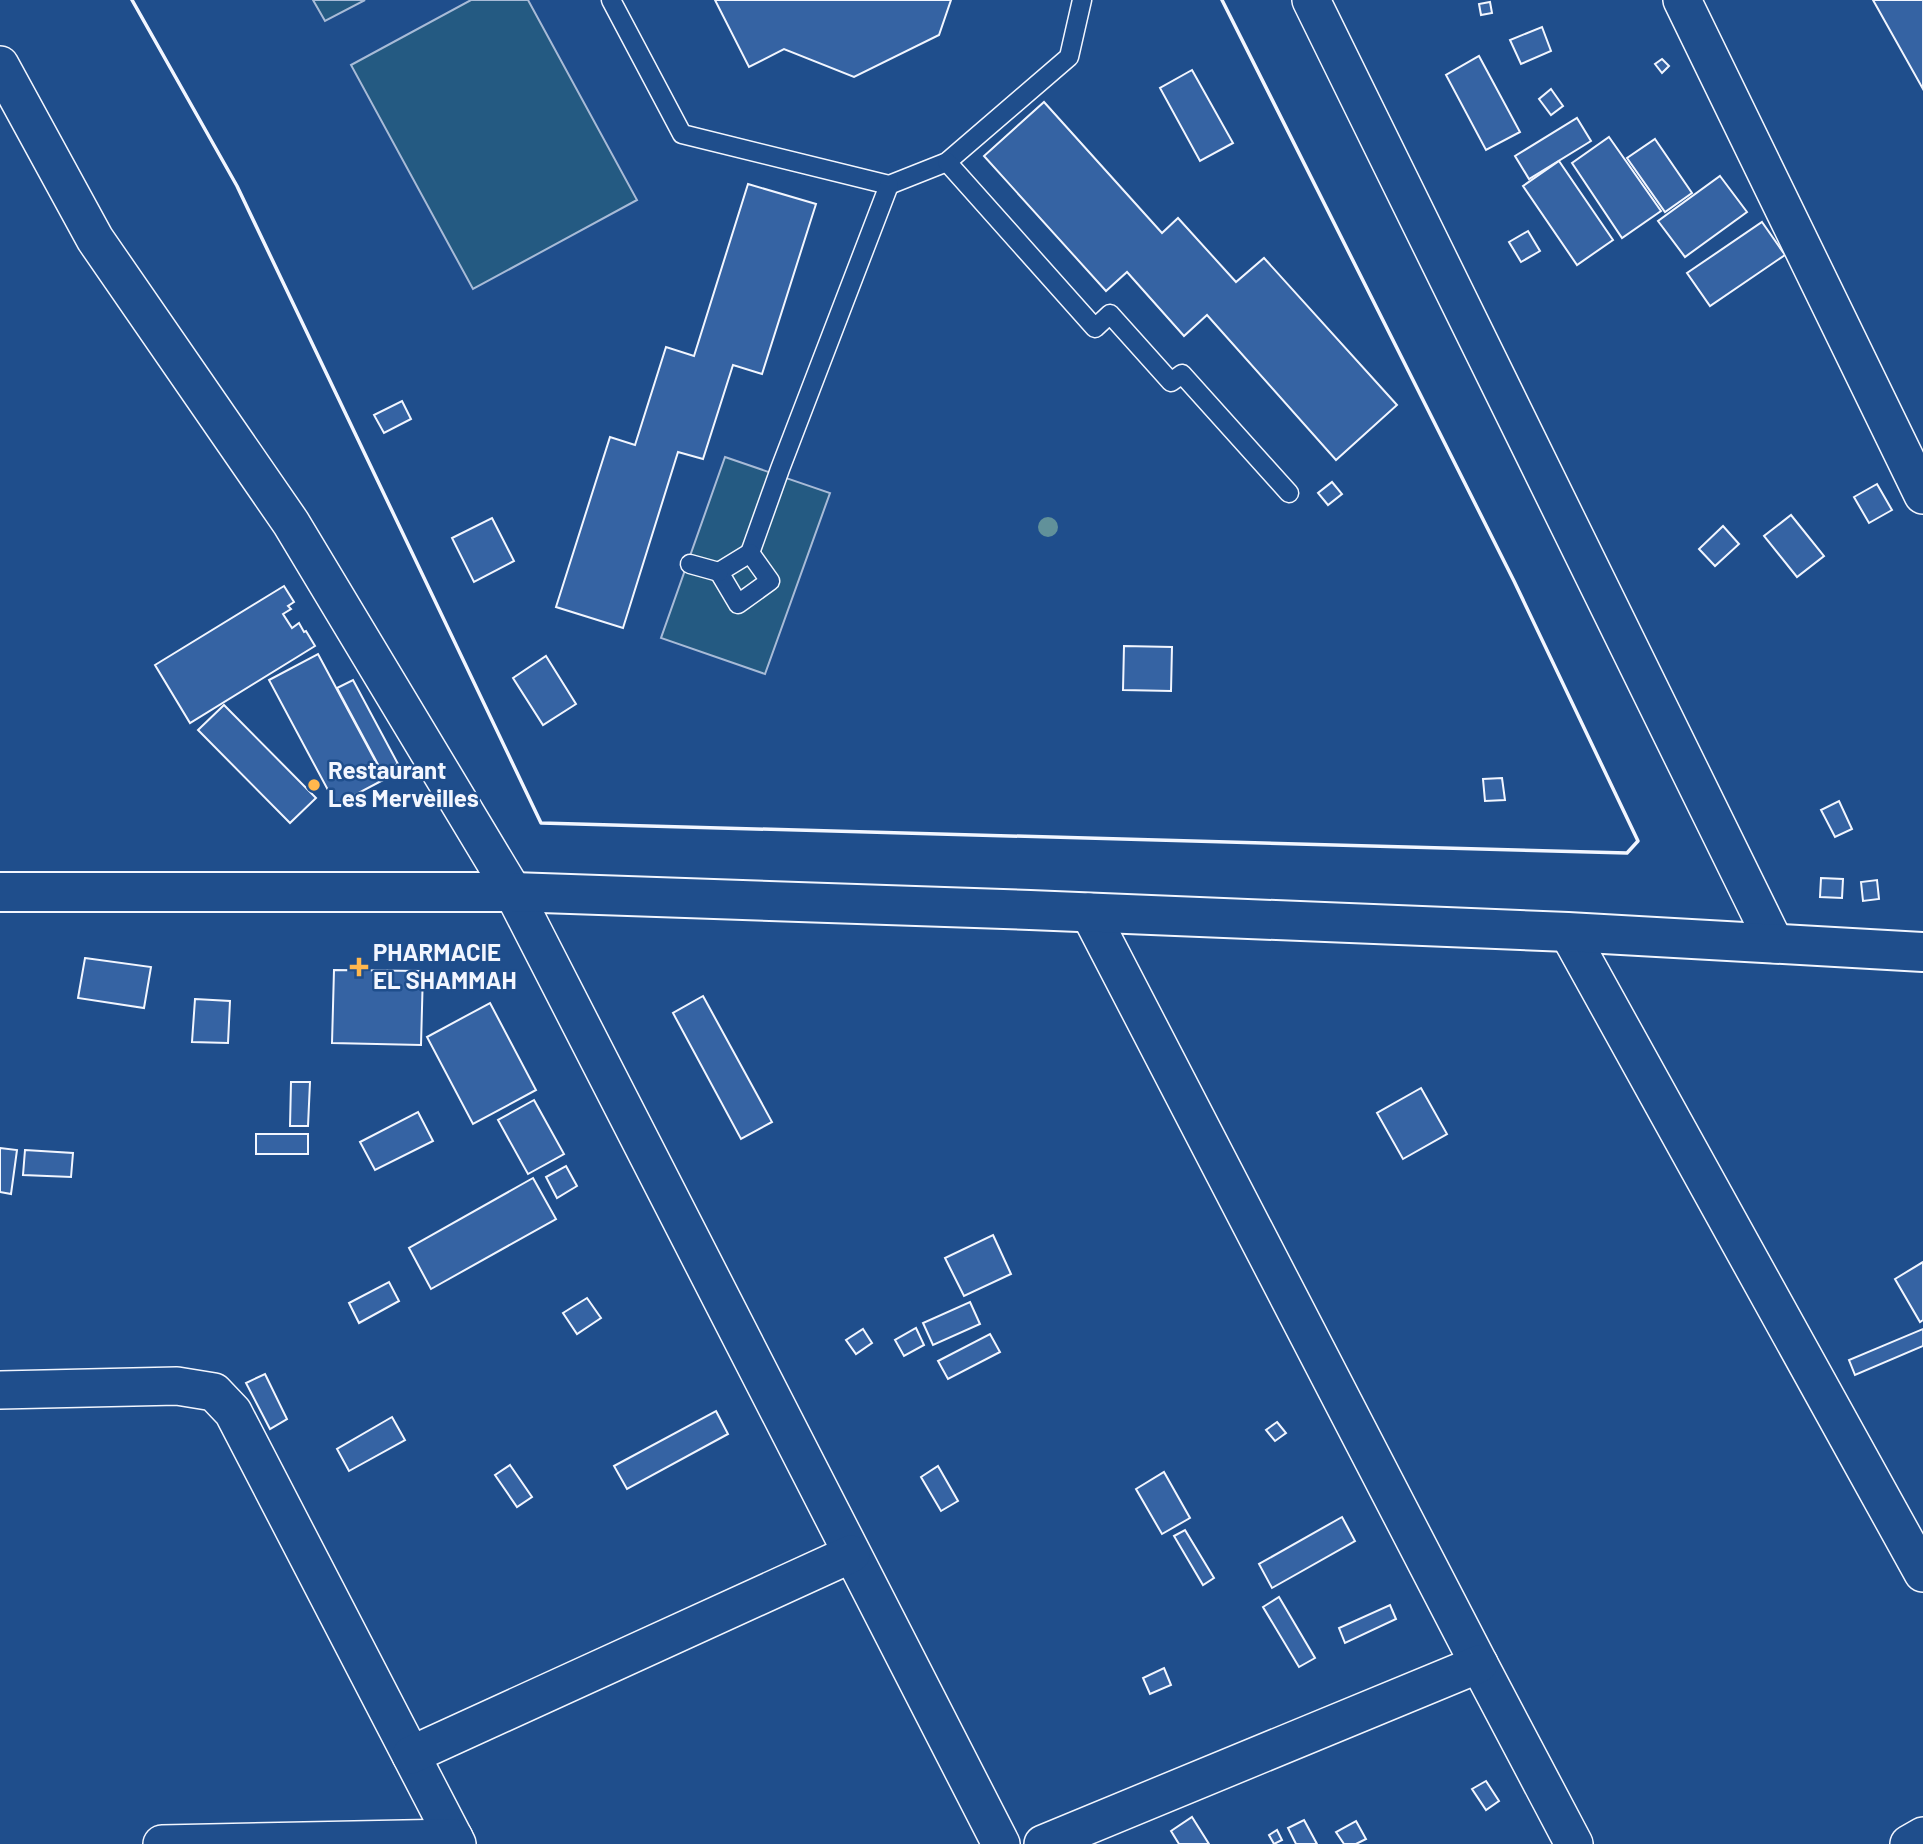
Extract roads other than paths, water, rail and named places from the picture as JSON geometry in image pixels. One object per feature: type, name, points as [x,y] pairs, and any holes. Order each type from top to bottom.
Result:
[{"type":"street","points":[[1311,0],[1775,944]]},
{"type":"street","points":[[1692,3],[1923,495]]},
{"type":"street","points":[[0,65],[95,239],[291,523],[513,891],[1001,1844]]},
{"type":"street","points":[[0,892],[513,891],[1568,932],[1923,952]]},
{"type":"street","points":[[1088,912],[1574,1844]]},
{"type":"street","points":[[1568,932],[1923,1573]]},
{"type":"street","points":[[0,1390],[177,1386],[214,1392],[233,1412],[456,1841],[162,1844]]},
{"type":"street","points":[[411,1755],[851,1554]]},
{"type":"street","points":[[1043,1844],[1479,1664]]},
{"type":"street","points":[[1909,1844],[1923,1836]]},
{"type":"lane","points":[[611,0],[682,134],[889,185],[947,162],[1069,57],[1082,0]]},
{"type":"lane","points":[[947,162],[1096,328],[1110,314],[1171,382],[1182,374],[1289,493]]},
{"type":"lane","points":[[719,572],[750,554],[889,185]]},
{"type":"lane","points":[[690,564],[719,572],[738,604],[770,581],[750,554]]},
{"type":"place","name":"Restaurant Les Merveilles","points":[[314,785]]},
{"type":"place","name":"PHARMACIE EL SHAMMAH","points":[[359,967]]}]
